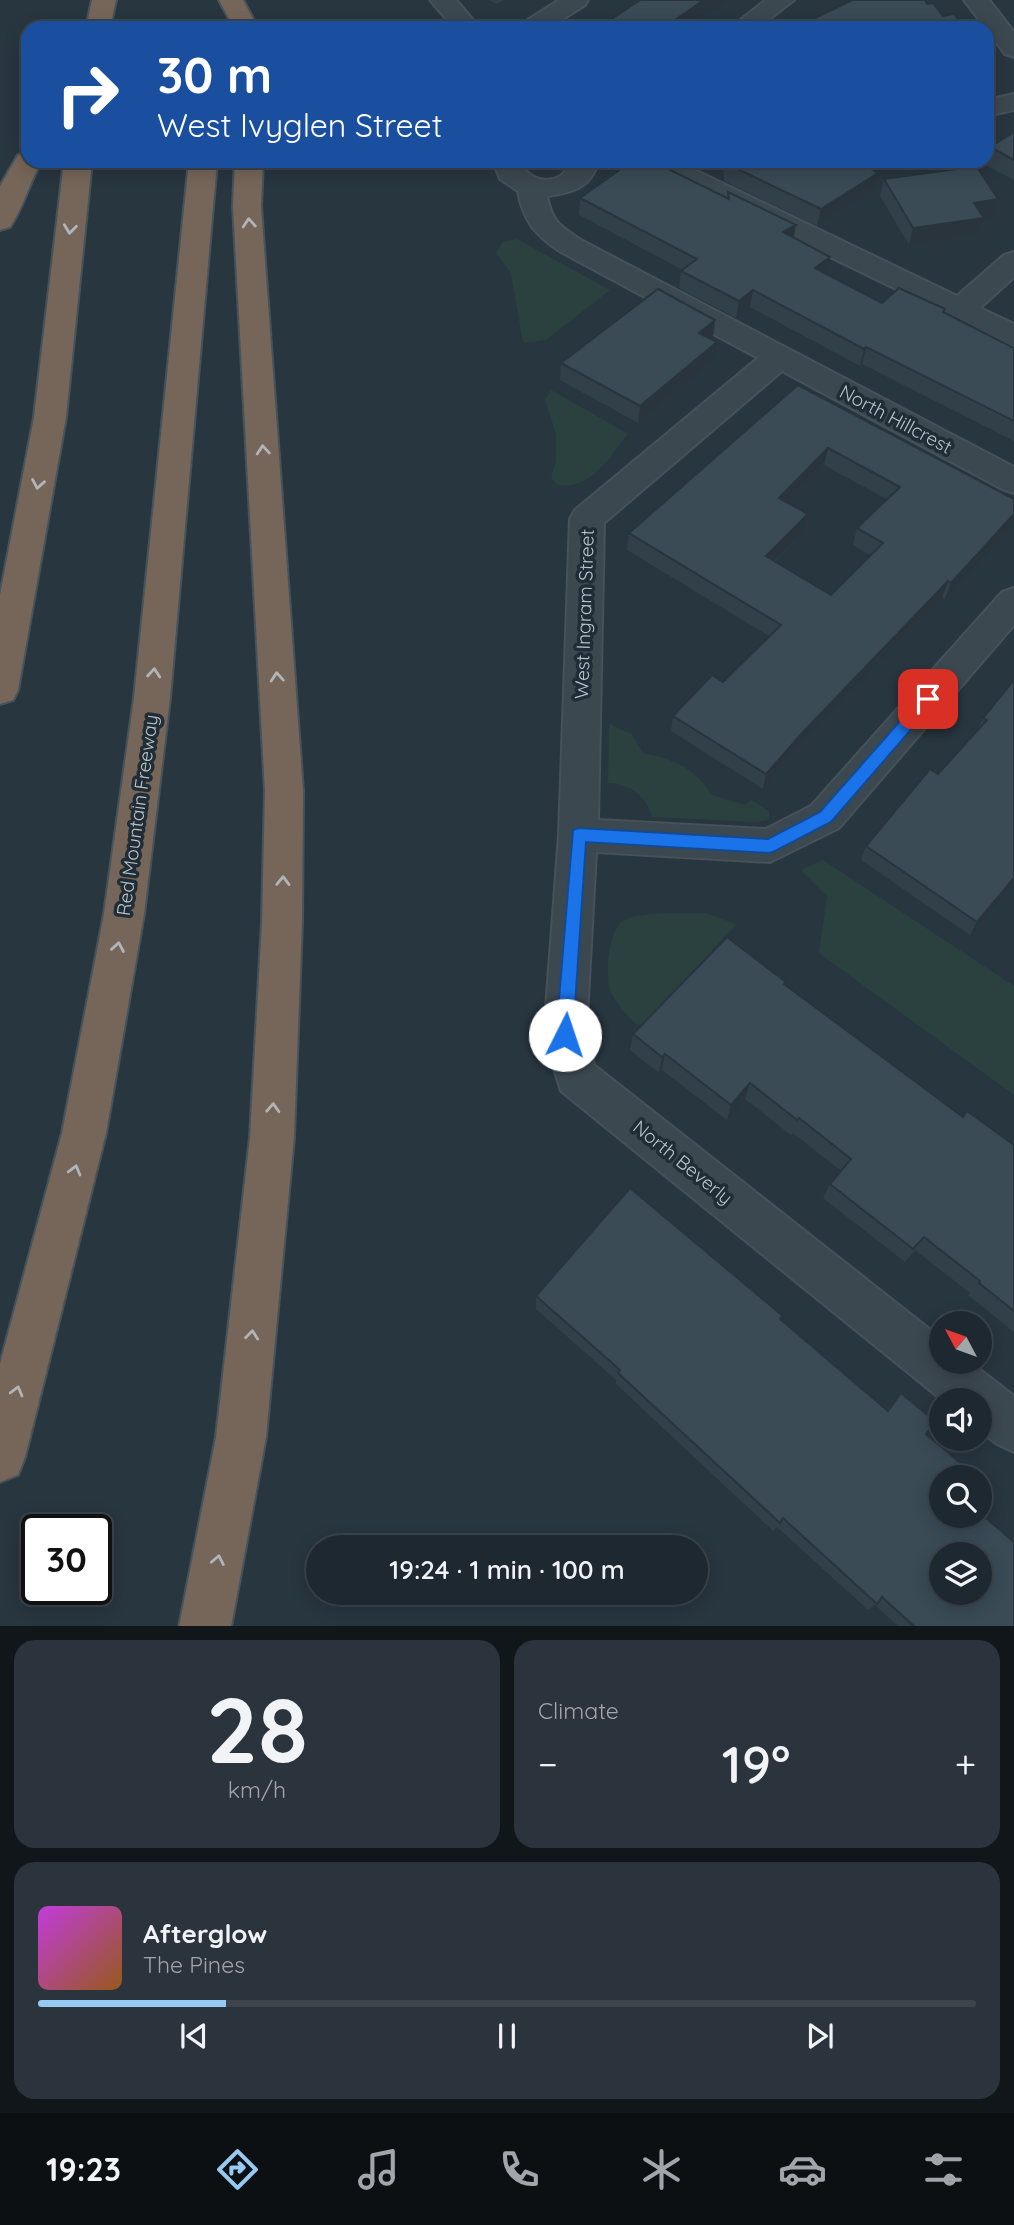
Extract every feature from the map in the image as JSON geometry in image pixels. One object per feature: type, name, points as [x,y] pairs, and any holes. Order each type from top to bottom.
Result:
[{"type":"highway","points":[[100,21],[104,0]]},
{"type":"highway","points":[[221,21],[223,0]]},
{"type":"highway","points":[[231,0],[242,21]]},
{"type":"highway","points":[[0,221],[24,168]]},
{"type":"highway","points":[[0,690],[50,417],[77,168]]},
{"type":"highway","name":"Red Mountain Freeway","points":[[0,1457],[84,1133],[124,914],[152,698],[202,168]]},
{"type":"highway","points":[[205,1626],[242,1437],[271,1137],[282,922],[284,791],[247,206],[249,168]]},
{"type":"street","points":[[442,0],[462,21]]},
{"type":"street","points":[[543,21],[576,0]]},
{"type":"street","points":[[751,21],[782,0]]},
{"type":"street","points":[[976,0],[992,21]]},
{"type":"street","points":[[994,23],[1014,49]]},
{"type":"street","points":[[994,106],[1014,102]]},
{"type":"street","points":[[509,168],[511,175],[531,186],[555,187],[568,184],[583,172],[583,168]]},
{"type":"street","points":[[668,168],[1014,336]]},
{"type":"street","name":"North Hillcrest","points":[[531,186],[535,215],[544,228],[571,246],[1014,481]]},
{"type":"street","points":[[960,310],[1014,261]]},
{"type":"street","name":"West Ingram Street","points":[[578,835],[587,519],[779,357]]},
{"type":"street","points":[[578,835],[770,846],[825,817],[1014,601]]},
{"type":"street","name":"North Beverly","points":[[578,835],[565,1035],[576,1077],[965,1388]]},
{"type":"street","name":"North Beverly","points":[[992,1410],[1014,1427]]},
{"type":"green space","points":[[517,239],[610,290],[546,340],[523,343],[511,273],[496,253],[503,242]]},
{"type":"green space","points":[[551,390],[628,434],[606,462],[580,483],[557,485],[551,478],[556,461],[556,434],[545,400]]},
{"type":"green space","points":[[609,724],[632,734],[643,753],[664,758],[691,771],[712,795],[745,805],[751,800],[769,811],[769,820],[754,822],[652,817],[646,803],[636,792],[608,783]]},
{"type":"green space","points":[[823,860],[1014,986],[1014,1095],[819,953],[827,896],[801,870]]},
{"type":"green space","points":[[705,913],[737,924],[644,1024],[637,1025],[616,1002],[609,986],[610,950],[619,924],[641,915]]},
{"type":"building","points":[[640,0],[704,0],[673,21],[608,21]]},
{"type":"building","points":[[852,0],[925,0],[927,4],[933,3],[943,16],[954,14],[960,21],[809,21]]},
{"type":"building","points":[[1014,132],[1014,160],[994,149],[994,144]]},
{"type":"building","points":[[622,168],[666,168],[729,199],[728,192],[796,225],[783,232],[830,257],[815,268],[882,303],[899,288],[945,309],[943,312],[1014,348],[1014,421],[866,347],[864,349],[753,290],[739,301],[681,271],[697,259],[580,198]]},
{"type":"building","points":[[735,168],[869,168],[878,173],[821,209]]},
{"type":"building","points":[[978,168],[998,199],[974,203],[984,218],[913,228],[884,179]]},
{"type":"building","points":[[658,289],[715,320],[699,333],[717,342],[640,406],[561,363]]},
{"type":"building","points":[[798,385],[1014,499],[1014,514],[951,583],[948,581],[804,731],[766,774],[673,716],[712,675],[723,682],[781,625],[629,533]],"holes":[[[828,448],[900,487],[857,528],[883,543],[831,595],[766,556],[808,514],[779,498]]]},
{"type":"building","points":[[1014,680],[1014,878],[977,922],[866,846],[930,769],[938,774],[987,720],[983,718]]},
{"type":"building","points":[[727,937],[786,982],[784,984],[963,1117],[967,1111],[1014,1145],[1014,1311],[924,1237],[913,1249],[830,1184],[851,1159],[799,1118],[797,1120],[750,1083],[731,1105],[665,1054],[662,1057],[633,1034]]},
{"type":"building","points":[[630,1188],[783,1316],[780,1319],[888,1411],[901,1393],[929,1416],[929,1430],[926,1434],[929,1437],[929,1451],[946,1451],[963,1465],[929,1465],[929,1528],[992,1528],[992,1523],[1014,1542],[1014,1626],[914,1626],[882,1597],[877,1604],[783,1518],[780,1523],[618,1373],[620,1370],[536,1296]]},
{"type":"route","points":[[565,1035],[578,835],[770,846],[825,817],[928,699]]}]
